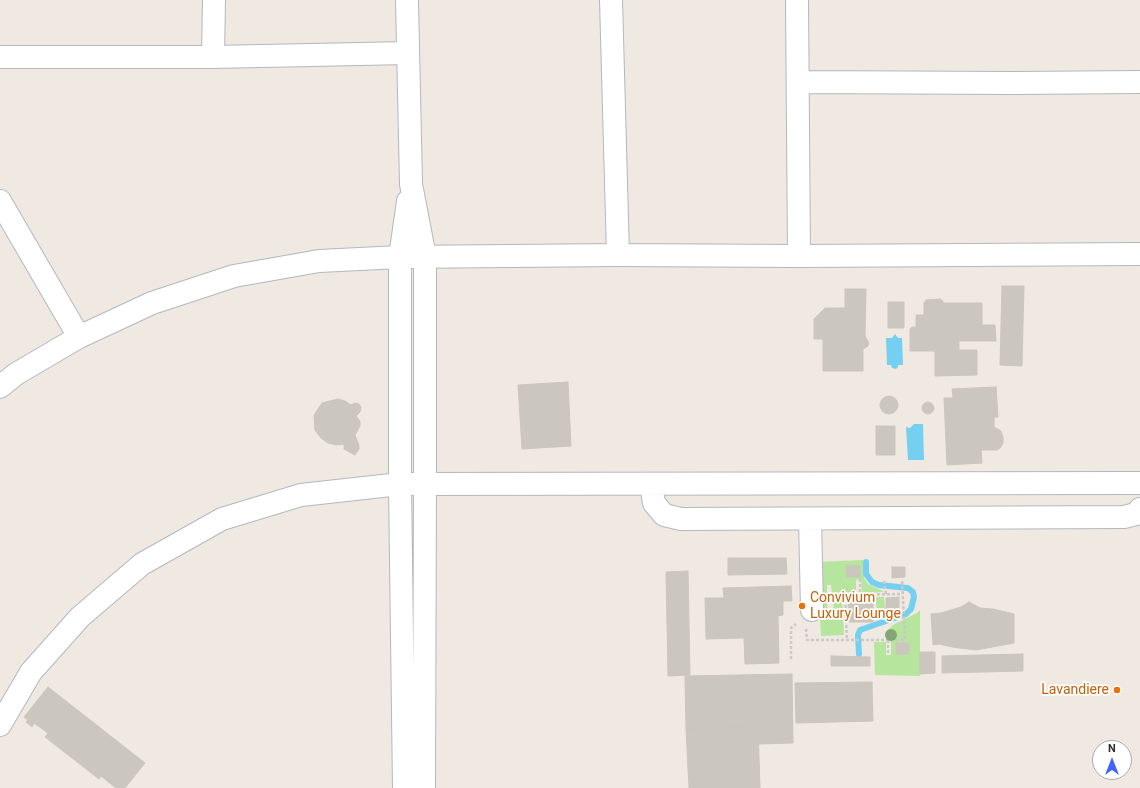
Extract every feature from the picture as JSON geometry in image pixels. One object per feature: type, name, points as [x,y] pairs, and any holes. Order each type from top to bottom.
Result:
[{"type":"street","points":[[213,57],[214,0]]},
{"type":"street","points":[[407,0],[411,184],[425,258],[424,788]]},
{"type":"street","points":[[611,0],[618,255]]},
{"type":"street","points":[[797,0],[799,82],[799,256]]},
{"type":"street","points":[[0,57],[213,57],[408,53]]},
{"type":"street","points":[[799,82],[1140,82]]},
{"type":"street","points":[[404,788],[400,484],[400,258],[411,184]]},
{"type":"street","points":[[0,201],[79,338]]},
{"type":"street","points":[[0,387],[16,374],[79,338],[152,303],[234,276],[319,261],[400,258],[618,255],[799,256],[1140,254]]},
{"type":"street","points":[[0,726],[30,672],[80,617],[142,564],[222,519],[301,495],[400,484],[651,485],[1140,483]]},
{"type":"street","points":[[651,485],[654,503],[664,514],[681,519],[1124,517],[1136,514],[1140,509]]},
{"type":"street","points":[[808,608],[810,518]]},
{"type":"path","points":[[860,579],[860,594]]},
{"type":"path","points":[[806,640],[905,640],[902,581]]},
{"type":"path","points":[[884,582],[885,592]]},
{"type":"path","points":[[791,659],[791,628],[808,608],[845,594],[885,592],[902,593]]},
{"type":"path","points":[[845,594],[847,640]]},
{"type":"path","points":[[888,640],[888,654]]},
{"type":"green space","points":[[863,560],[864,578],[868,584],[883,592],[862,593],[861,579],[856,580],[856,592],[832,593],[831,585],[827,585],[827,594],[818,594],[817,562]]},
{"type":"green space","points":[[876,597],[884,597],[885,610],[901,610],[900,613],[877,620]]},
{"type":"green space","points":[[819,598],[827,598],[828,617],[834,616],[833,598],[842,598],[844,635],[821,636]]},
{"type":"green space","points":[[920,610],[920,676],[875,675],[874,642],[886,642],[886,655],[891,655],[891,643],[886,632],[893,625]]},
{"type":"water","points":[[895,334],[898,338],[902,338],[903,365],[898,365],[896,369],[892,368],[891,365],[887,365],[886,338],[892,338]]},
{"type":"water","points":[[914,424],[923,424],[924,460],[908,460],[906,427],[910,428]]},
{"type":"building","points":[[1002,286],[1024,286],[1022,366],[1000,365]]},
{"type":"building","points":[[845,289],[866,289],[865,336],[869,343],[868,346],[863,349],[863,371],[823,371],[823,339],[814,339],[814,319],[825,308],[845,308]]},
{"type":"building","points":[[940,299],[943,303],[982,303],[982,325],[995,325],[996,341],[959,341],[959,350],[977,350],[977,375],[935,376],[935,351],[910,351],[910,329],[912,327],[916,327],[916,315],[924,315],[924,303],[926,300]]},
{"type":"building","points":[[888,302],[904,302],[904,328],[888,328]]},
{"type":"building","points":[[568,382],[571,446],[522,449],[518,385]]},
{"type":"building","points":[[996,387],[998,417],[994,417],[994,427],[1001,431],[1003,437],[1003,443],[1000,448],[997,450],[981,450],[982,463],[947,465],[944,398],[953,398],[952,389]]},
{"type":"building","points":[[889,396],[895,399],[898,405],[895,411],[889,414],[883,411],[880,405],[883,399]]},
{"type":"building","points":[[338,399],[351,405],[355,403],[359,404],[361,407],[360,412],[356,416],[360,421],[360,426],[355,435],[359,449],[355,455],[344,449],[344,444],[336,445],[328,443],[321,438],[315,430],[314,415],[322,403]]},
{"type":"building","points":[[928,402],[932,404],[934,408],[932,412],[928,414],[924,412],[922,408],[924,404]]},
{"type":"building","points":[[876,426],[895,426],[895,455],[876,455]]},
{"type":"building","points":[[728,558],[786,558],[787,574],[728,575]]},
{"type":"building","points":[[846,566],[860,566],[860,577],[847,577]]},
{"type":"building","points":[[892,567],[905,567],[905,577],[892,578]]},
{"type":"building","points":[[688,571],[690,675],[668,676],[666,572]]},
{"type":"building","points":[[791,586],[792,601],[783,601],[783,615],[778,616],[779,663],[745,664],[744,638],[706,639],[705,598],[724,598],[723,588]]},
{"type":"building","points":[[899,597],[899,608],[886,608],[886,598]]},
{"type":"building","points":[[848,599],[873,599],[873,622],[849,622]]},
{"type":"building","points":[[969,602],[980,608],[993,609],[1014,614],[1014,643],[976,650],[939,644],[933,645],[931,614],[941,613],[961,607]]},
{"type":"building","points":[[896,643],[909,643],[909,654],[896,654]]},
{"type":"building","points":[[920,652],[935,652],[935,673],[920,674]]},
{"type":"building","points":[[1023,654],[1023,671],[942,673],[942,656]]},
{"type":"building","points":[[831,656],[870,657],[870,666],[831,666]]},
{"type":"building","points":[[792,674],[793,743],[758,744],[758,726],[686,729],[685,676]]},
{"type":"building","points":[[872,682],[873,721],[796,723],[795,683]]},
{"type":"building","points":[[48,687],[145,763],[125,788],[116,788],[101,776],[99,779],[45,737],[48,733],[34,723],[32,727],[26,722],[28,720],[24,717]],"holes":[[[63,704],[72,710],[60,727],[51,721]],[[112,742],[121,748],[109,766],[100,760]]]},
{"type":"building","points":[[63,704],[72,710],[60,727],[51,721]]},
{"type":"building","points":[[758,726],[760,788],[689,788],[686,729]]},
{"type":"building","points":[[112,742],[121,748],[109,766],[100,760]]},
{"type":"waterway","points":[[859,654],[858,635],[860,630],[906,614],[911,609],[914,597],[913,592],[908,588],[879,585],[872,582],[866,574],[866,562]]},
{"type":"place","name":"Convivium Luxury Lounge","points":[[802,606]]},
{"type":"place","name":"Lavandiere","points":[[1117,690]]}]
